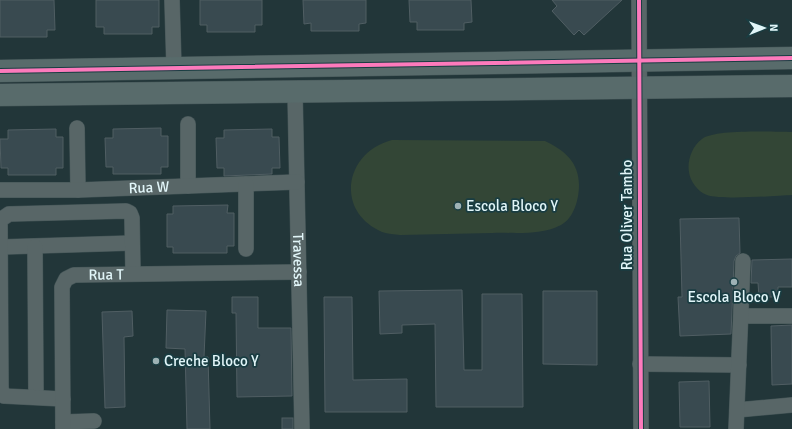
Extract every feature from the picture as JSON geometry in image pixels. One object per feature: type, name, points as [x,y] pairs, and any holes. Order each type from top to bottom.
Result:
[{"type":"street","points":[[172,0],[174,68]]},
{"type":"street","name":"Rua Oliver Tambo","points":[[639,0],[641,429]]},
{"type":"street","points":[[0,71],[792,58]]},
{"type":"street","points":[[0,95],[792,86]]},
{"type":"street","name":"Travessa","points":[[295,92],[302,429]]},
{"type":"street","points":[[188,124],[188,186]]},
{"type":"street","points":[[77,128],[78,190]]},
{"type":"street","name":"Rua W","points":[[0,190],[78,190],[297,182]]},
{"type":"street","points":[[246,184],[246,249]]},
{"type":"street","points":[[63,399],[7,397],[4,396],[1,389],[0,220],[9,214],[126,211],[130,213],[132,218],[133,273]]},
{"type":"street","points":[[1,247],[132,244]]},
{"type":"street","points":[[35,247],[36,397]]},
{"type":"street","points":[[736,429],[743,261]]},
{"type":"street","name":"Rua T","points":[[63,425],[63,282],[66,279],[74,275],[133,273],[299,272]]},
{"type":"street","points":[[741,316],[792,316]]},
{"type":"street","points":[[640,364],[739,365]]},
{"type":"street","points":[[737,410],[792,405]]},
{"type":"street","points":[[63,425],[94,421]]},
{"type":"green space","points":[[731,132],[792,132],[792,195],[724,197],[707,195],[695,186],[691,179],[689,168],[691,154],[695,146],[702,139],[709,136]]},
{"type":"green space","points":[[392,140],[545,141],[558,148],[573,163],[579,185],[575,208],[566,222],[545,231],[527,233],[400,235],[382,232],[367,223],[357,210],[352,197],[351,183],[356,169],[364,156],[376,147]]},
{"type":"building","points":[[0,0],[54,0],[55,30],[47,30],[47,37],[0,37]]},
{"type":"building","points":[[96,0],[159,0],[159,27],[152,27],[152,34],[104,34],[104,27],[96,27]]},
{"type":"building","points":[[200,0],[262,0],[262,25],[255,25],[255,32],[207,32],[207,25],[200,25]]},
{"type":"building","points":[[303,0],[366,0],[366,23],[359,24],[359,31],[311,31],[311,23],[304,24]]},
{"type":"building","points":[[409,0],[471,0],[472,22],[464,23],[464,30],[417,30],[417,22],[410,22]]},
{"type":"building","points":[[552,0],[622,0],[584,35],[579,30],[574,35],[552,11],[557,6]]},
{"type":"building","points":[[161,128],[161,136],[168,136],[168,167],[161,167],[161,174],[113,174],[113,167],[106,167],[105,138],[113,138],[113,129]]},
{"type":"building","points":[[56,129],[56,137],[63,137],[63,168],[56,168],[56,175],[8,175],[8,168],[1,168],[0,139],[8,139],[8,130]]},
{"type":"building","points":[[272,129],[272,137],[279,137],[280,168],[272,168],[272,174],[224,176],[224,168],[217,168],[216,138],[224,138],[224,130]]},
{"type":"building","points":[[228,205],[227,213],[234,213],[234,246],[227,246],[227,253],[173,253],[173,247],[167,247],[167,214],[173,214],[173,206]]},
{"type":"building","points":[[739,218],[740,253],[736,256],[734,261],[731,334],[680,336],[678,297],[682,297],[680,219]]},
{"type":"building","points":[[792,259],[792,287],[778,287],[778,297],[759,297],[758,283],[751,283],[752,260]]},
{"type":"building","points":[[462,290],[464,370],[482,370],[482,294],[522,294],[523,407],[436,407],[435,324],[402,325],[402,333],[380,334],[379,291]]},
{"type":"building","points":[[543,291],[597,291],[597,365],[543,364]]},
{"type":"building","points":[[232,297],[258,297],[258,328],[291,328],[292,396],[237,397],[236,313],[232,313]]},
{"type":"building","points":[[324,297],[352,297],[353,380],[407,379],[407,412],[325,412]]},
{"type":"building","points":[[167,310],[206,311],[204,357],[208,357],[210,429],[187,429],[185,349],[166,348]]},
{"type":"building","points":[[132,311],[133,336],[124,337],[125,407],[105,408],[102,312]]},
{"type":"building","points":[[792,325],[792,384],[772,385],[771,326]]},
{"type":"building","points":[[709,381],[710,427],[680,427],[679,382]]},
{"type":"building","points":[[282,418],[293,418],[293,429],[282,429]]},
{"type":"cycle path","points":[[639,0],[641,429]]},
{"type":"cycle path","points":[[0,71],[792,58]]},
{"type":"place","name":"Escola Bloco Y","points":[[458,206]]},
{"type":"place","name":"Escola Bloco V","points":[[734,282]]},
{"type":"place","name":"Creche Bloco Y","points":[[156,361]]}]
